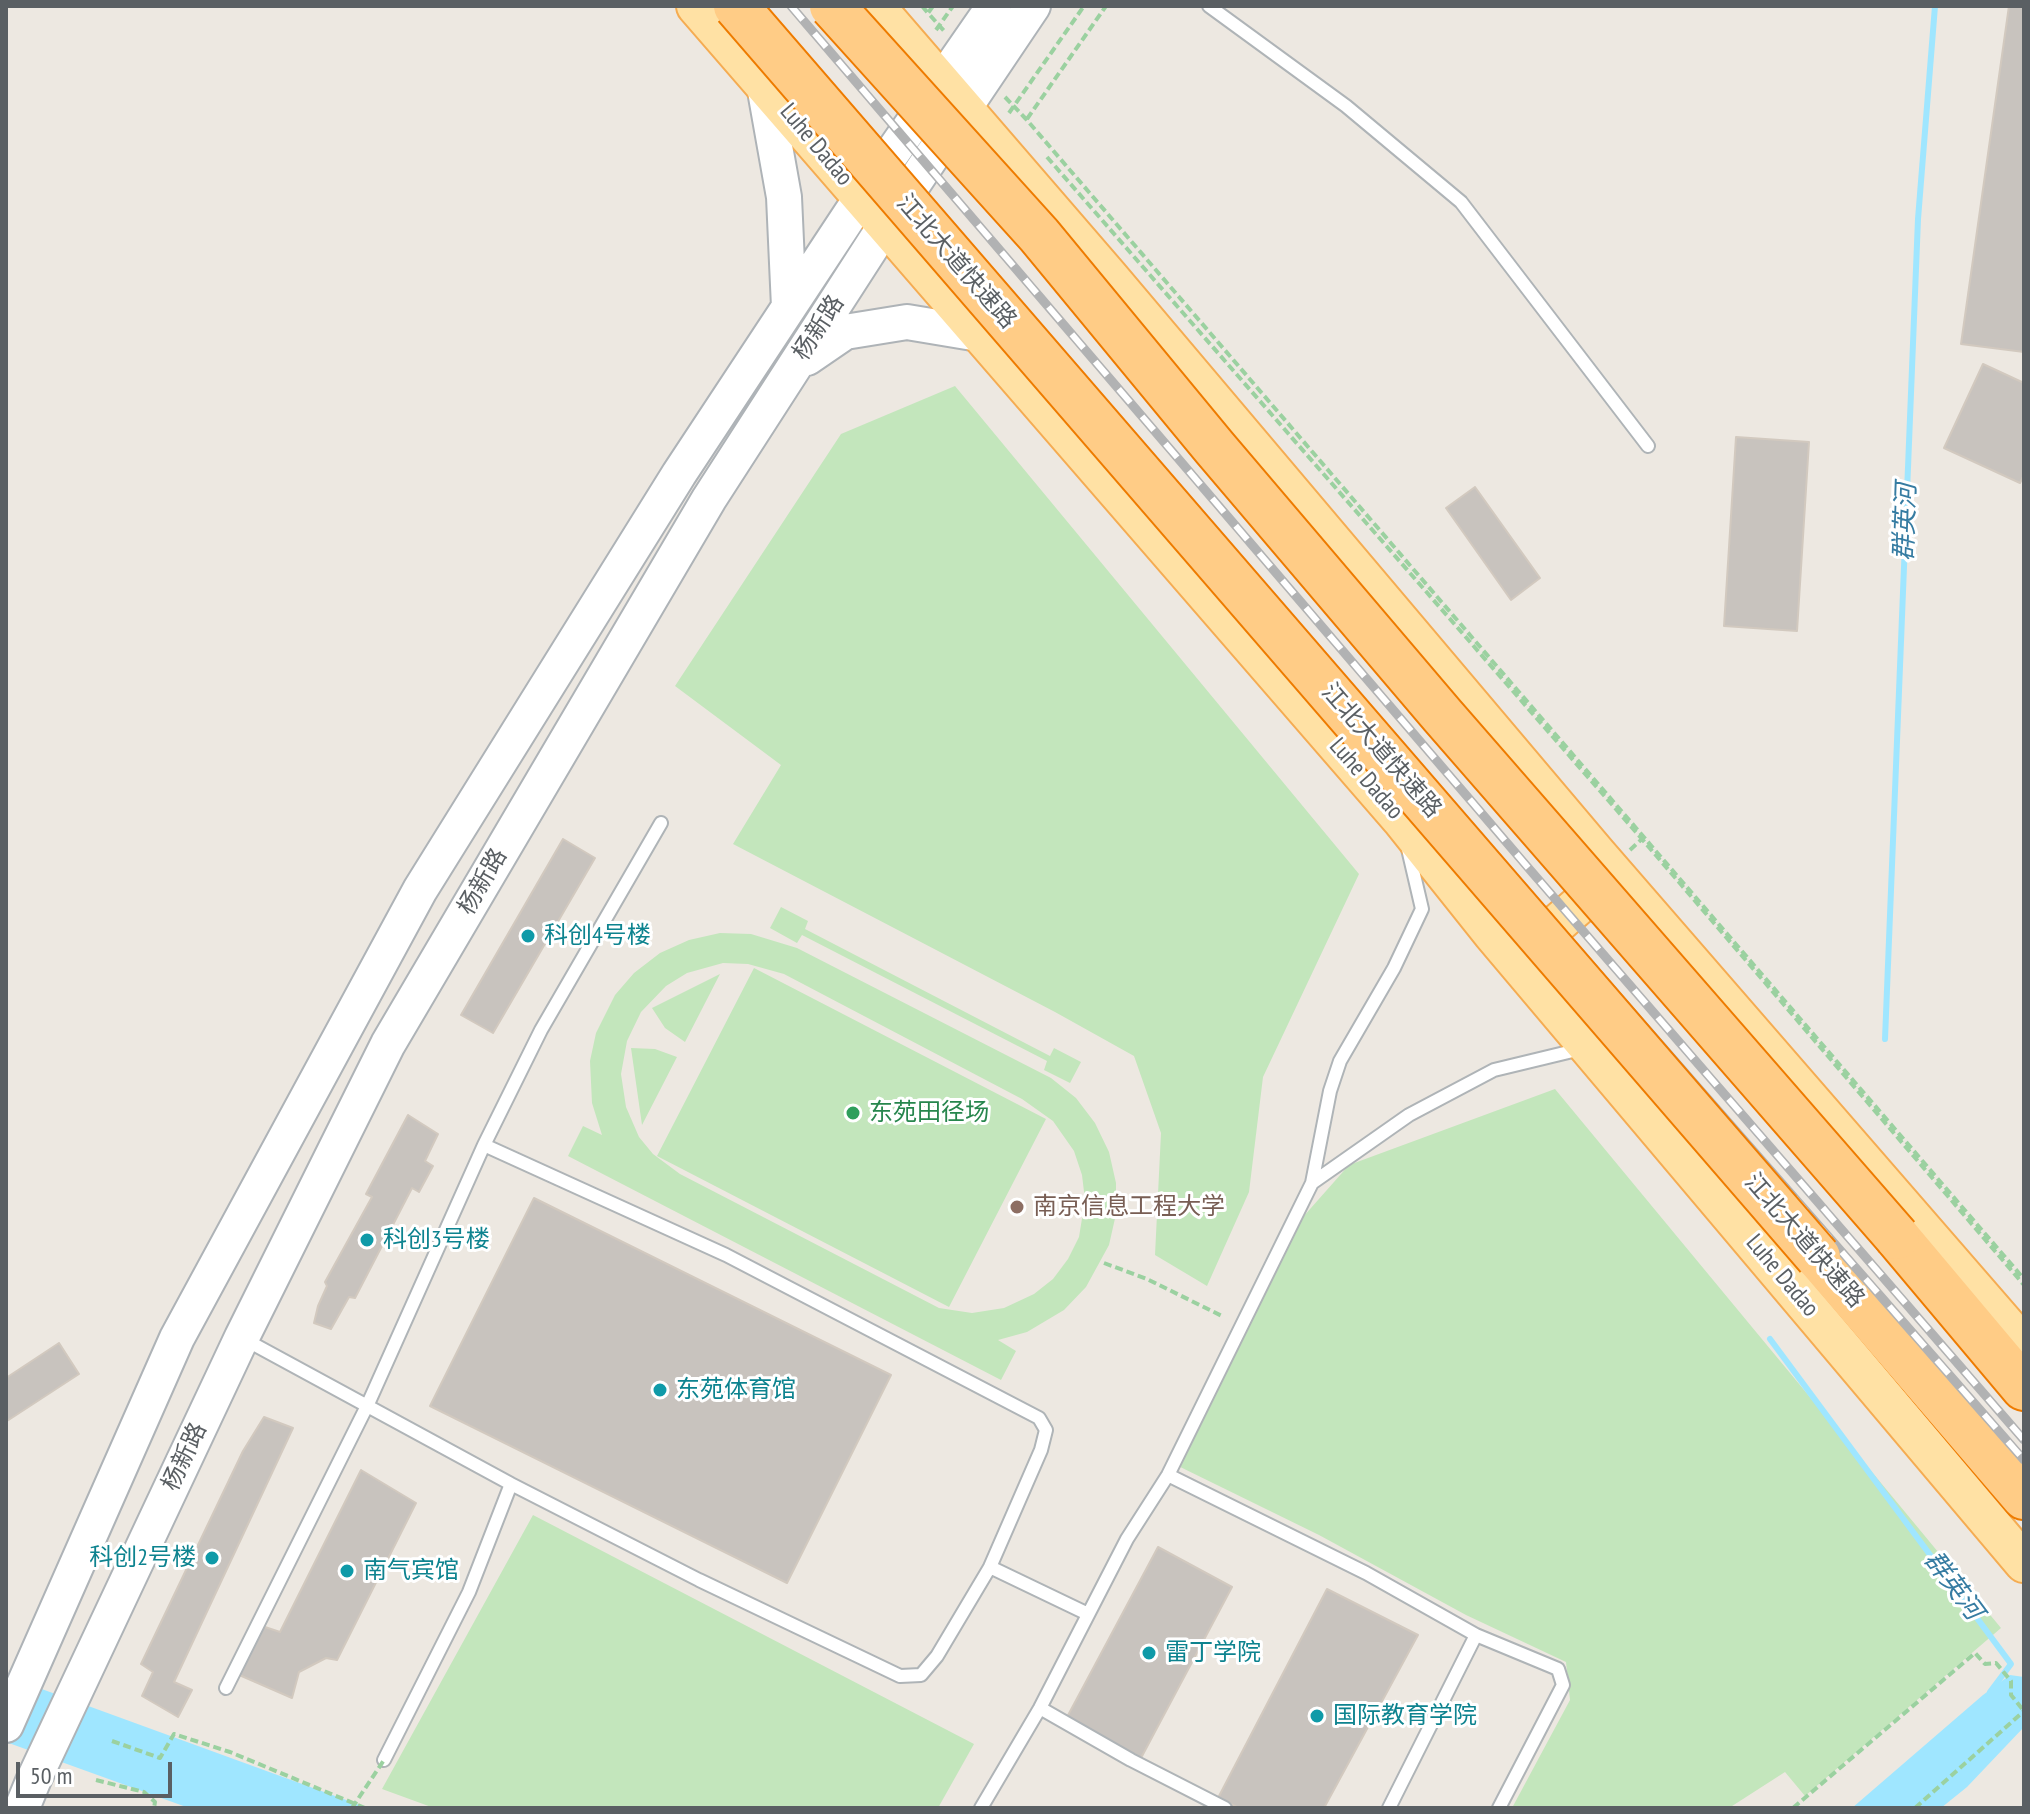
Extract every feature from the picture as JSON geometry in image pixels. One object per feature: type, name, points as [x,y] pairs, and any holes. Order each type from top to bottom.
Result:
[{"type":"highway","name":"江北大道快速路","points":[[736,6],[2024,1497]]},
{"type":"highway","points":[[832,6],[1039,235],[1432,703],[1897,1237],[2024,1388]]},
{"type":"main road","name":"Luhe Dadao","points":[[696,6],[1401,819],[1534,982],[2024,1563]]},
{"type":"main road","points":[[875,6],[962,83],[1633,895],[2024,1346]]},
{"type":"main road","name":"杨新路","points":[[962,83],[994,6]]},
{"type":"main road","name":"杨新路","points":[[6,1725],[177,1338],[420,890],[679,474],[789,307],[873,212],[962,83],[1033,6]]},
{"type":"main road","points":[[764,85],[784,197],[789,307]]},
{"type":"main road","name":"杨新路","points":[[22,1808],[242,1337],[388,1044],[709,499],[793,367],[873,212]]},
{"type":"main road","points":[[793,367],[845,332],[907,322],[979,334]]},
{"type":"main road","points":[[1534,982],[1549,931],[1559,922],[1588,897],[1633,895]]},
{"type":"lane","points":[[1209,6],[1346,106],[1461,202],[1648,446]]},
{"type":"lane","points":[[981,1808],[1040,1708],[1127,1539],[1168,1475],[1312,1183],[1330,1091],[1340,1061],[1394,968],[1422,909],[1401,819]]},
{"type":"lane","points":[[226,1688],[368,1404],[484,1145],[541,1030],[661,823]]},
{"type":"lane","points":[[1312,1183],[1409,1115],[1494,1070],[1589,1047]]},
{"type":"lane","points":[[242,1337],[511,1484],[699,1580],[900,1676],[921,1675],[937,1656],[990,1567],[1041,1450],[1046,1430],[1039,1418],[726,1255],[484,1145]]},
{"type":"lane","points":[[1168,1475],[1366,1573],[1476,1635],[1558,1669],[1563,1685],[1499,1808]]},
{"type":"lane","points":[[384,1760],[469,1592],[511,1484]]},
{"type":"lane","points":[[990,1567],[1088,1614]]},
{"type":"lane","points":[[1389,1808],[1476,1635]]},
{"type":"lane","points":[[1040,1708],[1131,1760],[1225,1808]]},
{"type":"path","points":[[915,6],[936,30],[962,83],[1009,113],[1084,6]]},
{"type":"path","points":[[922,6],[928,13]]},
{"type":"path","points":[[936,30],[953,6]]},
{"type":"path","points":[[1106,6],[1026,119],[2024,1279]]},
{"type":"path","points":[[1040,149],[1642,839]]},
{"type":"path","points":[[1104,1263],[1147,1279],[1224,1317]]},
{"type":"path","points":[[1793,1808],[1975,1653],[1985,1664],[1996,1663],[2011,1681],[2011,1695],[2024,1711],[1915,1808]]},
{"type":"path","points":[[112,1741],[160,1758],[174,1734],[230,1752],[365,1808]]},
{"type":"path","points":[[352,1808],[384,1760]]},
{"type":"path","points":[[96,1780],[144,1792],[155,1802],[154,1808]]},
{"type":"green space","points":[[955,386],[1359,874],[1263,1077],[1249,1192],[1207,1286],[1155,1255],[1161,1133],[1134,1056],[733,844],[781,765],[675,686],[841,434]]},
{"type":"green space","points":[[781,907],[808,921],[805,929],[1050,1056],[1054,1048],[1081,1062],[1070,1083],[1044,1070],[1047,1061],[802,935],[797,943],[770,928]]},
{"type":"green space","points":[[720,933],[751,934],[797,948],[1051,1078],[1076,1098],[1095,1123],[1109,1152],[1116,1183],[1116,1214],[1109,1245],[1086,1287],[1064,1310],[1027,1332],[998,1340],[1016,1351],[1001,1380],[568,1156],[583,1126],[602,1135],[592,1103],[590,1061],[596,1033],[615,995],[634,973],[660,953],[689,940]],"holes":[[[723,963],[748,964],[784,974],[1022,1099],[1053,1121],[1074,1151],[1082,1175],[1085,1200],[1079,1237],[1053,1279],[1034,1294],[1004,1308],[972,1313],[939,1308],[680,1174],[653,1154],[639,1137],[626,1107],[621,1074],[627,1041],[641,1012],[666,986],[687,973]]]},
{"type":"green space","points":[[754,968],[1046,1119],[949,1307],[657,1156]]},
{"type":"green space","points":[[720,974],[685,1042],[665,1028],[652,1008]]},
{"type":"green space","points":[[631,1048],[655,1049],[677,1057],[642,1125]]},
{"type":"green space","points":[[1555,1089],[2001,1628],[1805,1796],[1785,1772],[1729,1808],[1512,1808],[1570,1700],[1566,1662],[1466,1615],[1319,1535],[1168,1461],[1280,1243],[1349,1165]]},
{"type":"green space","points":[[533,1515],[974,1744],[938,1808],[434,1808],[382,1789]]},
{"type":"water","points":[[2010,1675],[2024,1677],[2024,1727],[1967,1787],[1941,1808],[1852,1808],[1983,1695]]},
{"type":"water","points":[[6,1676],[368,1808],[189,1808],[6,1742]]},
{"type":"building","points":[[2009,6],[2024,6],[2024,352],[1961,344]]},
{"type":"building","points":[[1983,364],[2024,383],[2024,475],[2020,483],[1944,448]]},
{"type":"building","points":[[1736,437],[1809,442],[1797,631],[1724,626]]},
{"type":"building","points":[[1475,487],[1540,578],[1511,600],[1446,508]]},
{"type":"building","name":"科创4号楼","points":[[563,839],[595,858],[493,1033],[461,1015]]},
{"type":"building","name":"科创3号楼","points":[[408,1115],[438,1134],[425,1161],[433,1166],[419,1192],[412,1188],[355,1298],[349,1297],[331,1329],[314,1323],[327,1286],[325,1282],[372,1197],[366,1194]]},
{"type":"building","name":"东苑体育馆","points":[[534,1198],[891,1375],[787,1583],[430,1406]]},
{"type":"building","points":[[59,1343],[79,1374],[7,1421],[6,1378]]},
{"type":"building","name":"科创2号楼","points":[[264,1417],[293,1428],[174,1682],[192,1690],[178,1717],[142,1696],[153,1672],[141,1664],[243,1451]]},
{"type":"building","name":"南气宾馆","points":[[361,1470],[416,1503],[337,1660],[326,1658],[299,1672],[292,1698],[237,1674],[259,1625],[280,1632]]},
{"type":"building","name":"雷丁学院","points":[[1158,1547],[1232,1587],[1141,1758],[1066,1719]]},
{"type":"building","name":"国际教育学院","points":[[1327,1589],[1418,1635],[1324,1808],[1239,1808],[1218,1798]]},
{"type":"waterway","name":"群英河","points":[[1885,1039],[1918,219],[1935,6]]},
{"type":"waterway","name":"群英河","points":[[1770,1339],[2011,1664],[1990,1692]]},
{"type":"railway","points":[[751,6],[2024,1460]]},
{"type":"railway","points":[[791,6],[1531,871],[2024,1440]]},
{"type":"place","name":"科创4号楼","points":[[528,936]]},
{"type":"place","name":"东苑田径场","points":[[853,1113]]},
{"type":"place","name":"南京信息工程大学","points":[[1017,1207]]},
{"type":"place","name":"科创3号楼","points":[[367,1240]]},
{"type":"place","name":"东苑体育馆","points":[[660,1390]]},
{"type":"place","name":"科创2号楼","points":[[212,1558]]},
{"type":"place","name":"南气宾馆","points":[[347,1571]]},
{"type":"place","name":"雷丁学院","points":[[1149,1653]]},
{"type":"place","name":"国际教育学院","points":[[1317,1716]]}]
